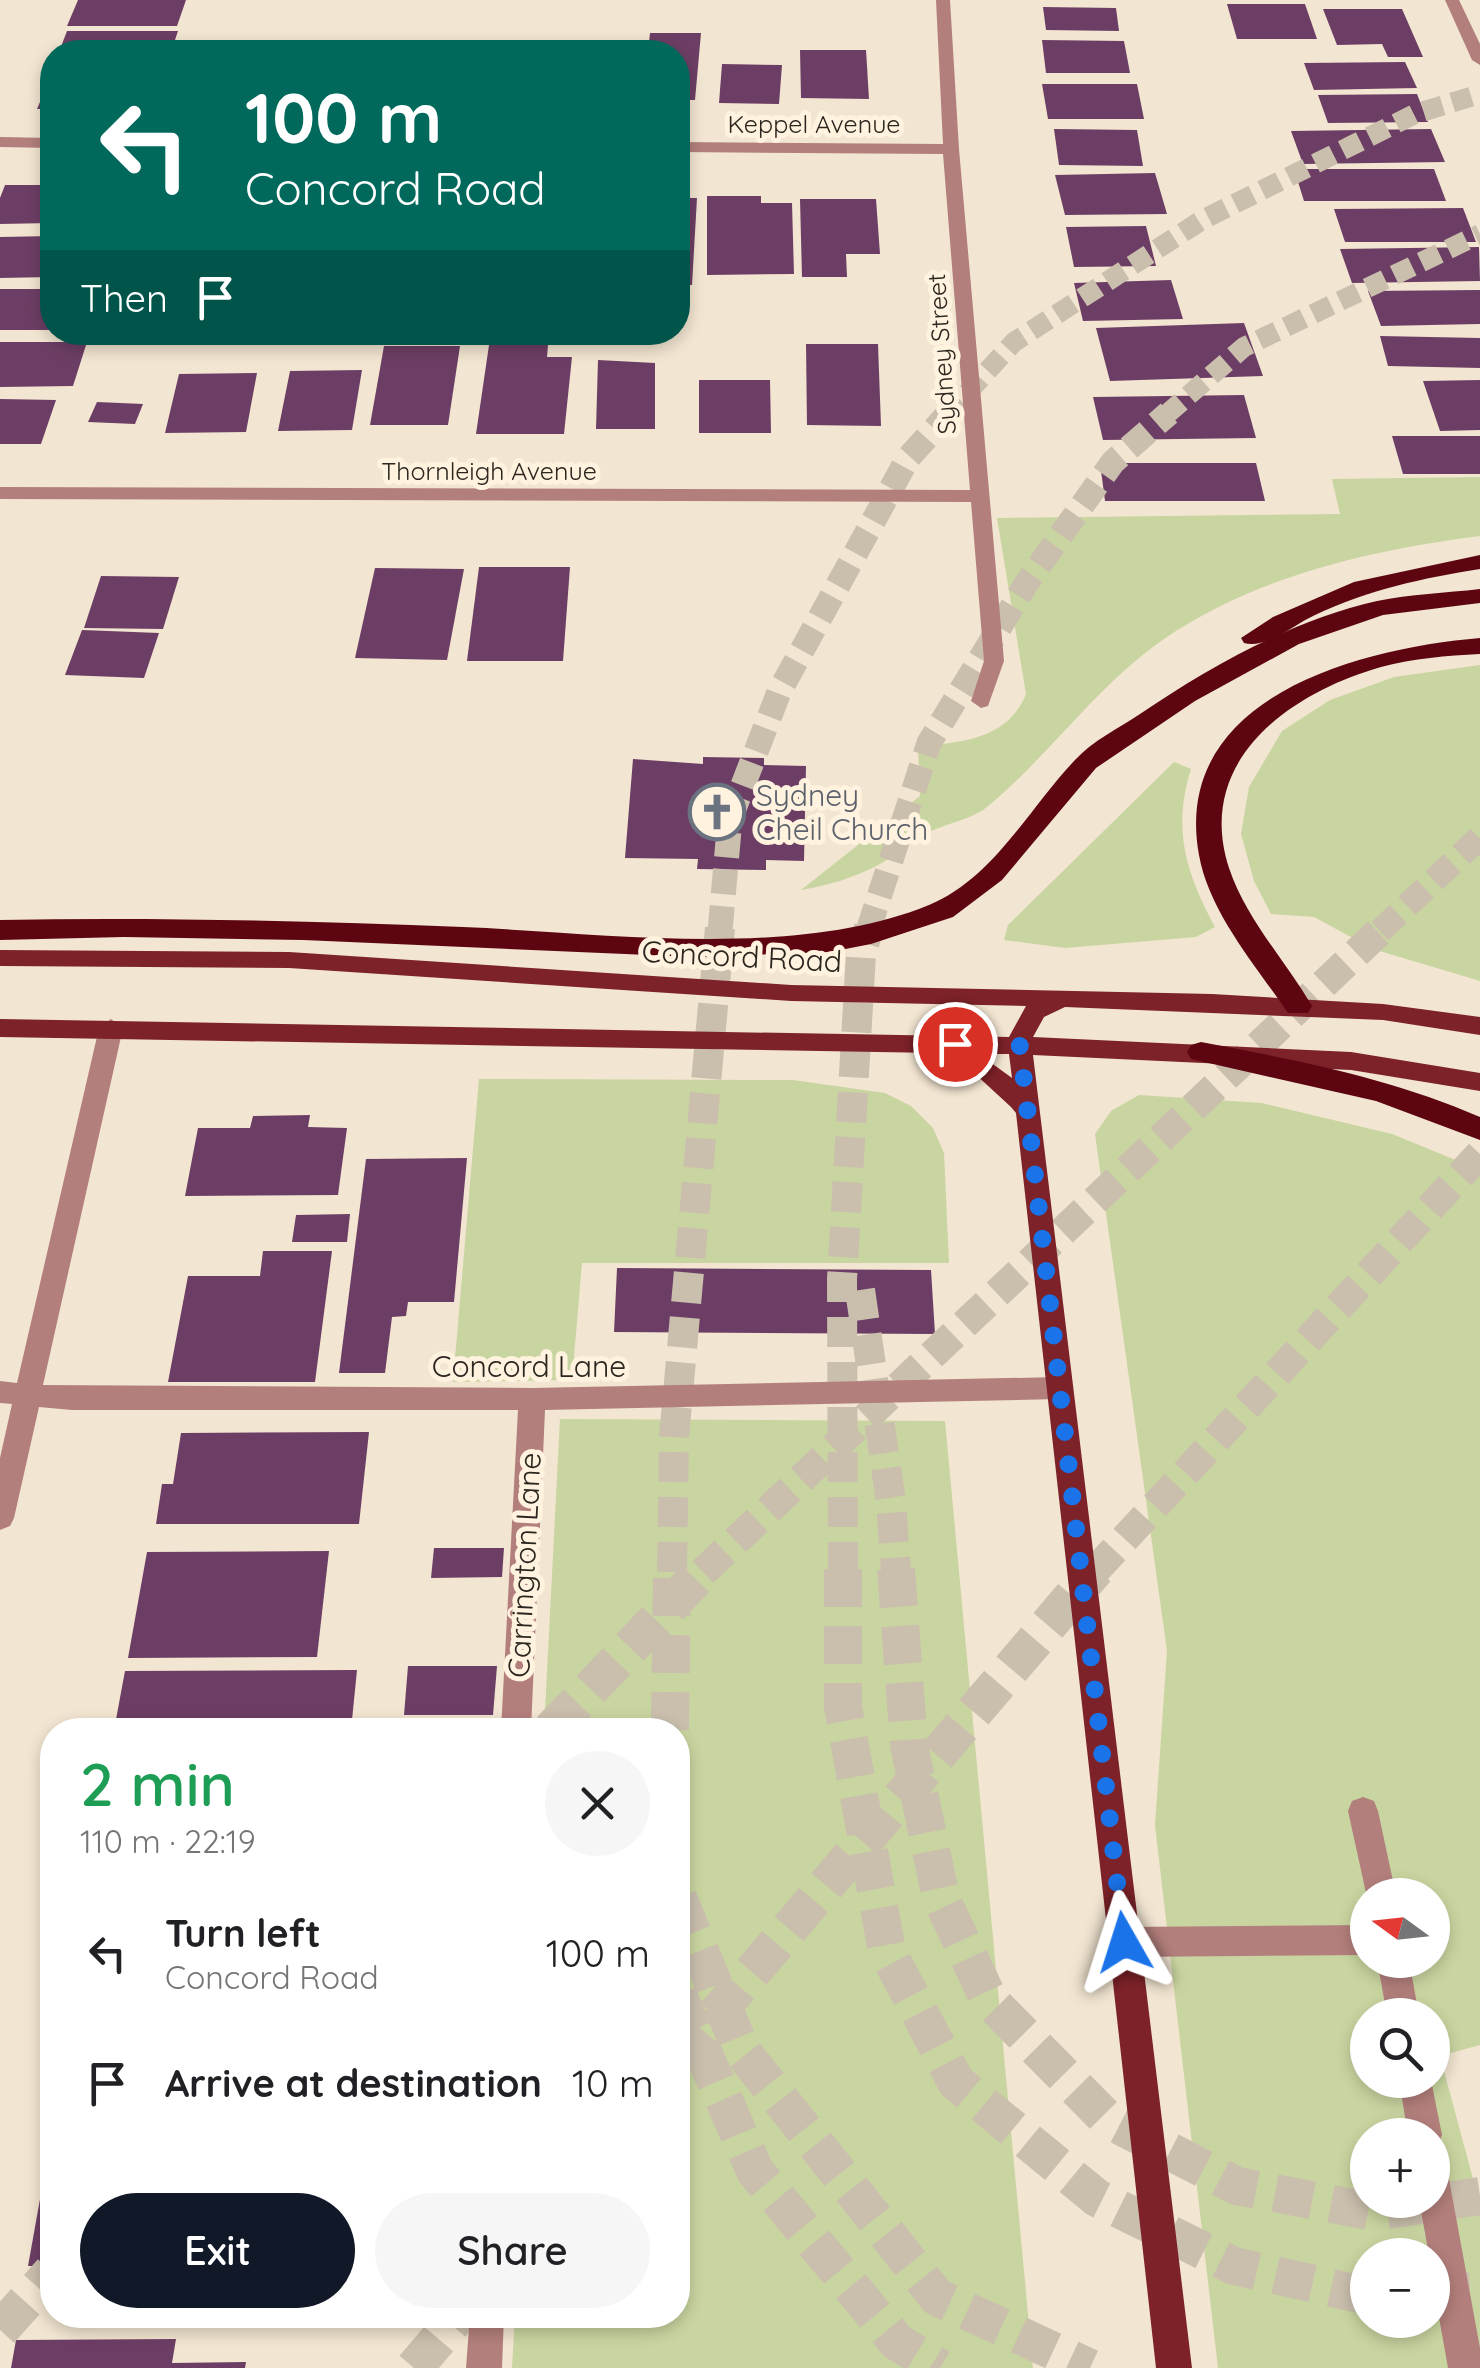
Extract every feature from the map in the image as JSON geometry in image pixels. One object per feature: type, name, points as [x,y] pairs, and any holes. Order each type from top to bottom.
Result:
[{"type":"highway","points":[[1186,695],[1249,641],[1311,604],[1414,571],[1480,562]]},
{"type":"highway","points":[[0,930],[284,930],[695,947],[830,942],[870,934],[943,910],[993,874],[1087,762],[1186,695],[1290,639],[1362,614],[1380,608],[1480,596]]},
{"type":"highway","points":[[1298,1006],[1250,932],[1212,856],[1208,810],[1218,773],[1244,731],[1292,693],[1345,668],[1414,651],[1480,646]]},
{"type":"highway","points":[[1200,1052],[1345,1080],[1441,1110],[1480,1129]]},
{"type":"main road","name":"Concord Road","points":[[0,958],[289,960],[791,993],[1298,1006],[1383,1012],[1480,1026]]},
{"type":"main road","points":[[1068,998],[1035,1010],[1025,1021],[1020,1046],[1174,2368]]},
{"type":"main road","points":[[0,1028],[1200,1052],[1351,1061],[1480,1082]]},
{"type":"main road","points":[[922,1044],[967,1056],[1010,1089],[1028,1111]]},
{"type":"street","name":"Sydney Street","points":[[943,0],[950,149],[994,661],[980,702]]},
{"type":"street","points":[[1452,0],[1480,60]]},
{"type":"street","points":[[0,142],[40,143]]},
{"type":"street","name":"Keppel Avenue","points":[[690,147],[950,149]]},
{"type":"street","name":"Thornleigh Avenue","points":[[0,494],[977,496]]},
{"type":"street","points":[[0,1518],[14,1394],[90,1120],[111,1028]]},
{"type":"street","name":"Concord Lane","points":[[14,1394],[72,1399],[532,1400],[1060,1388]]},
{"type":"street","name":"Carrington Lane","points":[[517,1718],[532,1400]]},
{"type":"street","points":[[1363,1812],[1377,1878]]},
{"type":"street","points":[[1124,1942],[1350,1940]]},
{"type":"street","points":[[1439,2218],[1466,2368]]},
{"type":"street","points":[[484,2368],[486,2328]]},
{"type":"green space","points":[[1480,477],[1480,536],[1398,549],[1316,569],[1237,598],[1200,617],[1139,658],[981,811],[931,831],[861,873],[801,890],[920,796],[918,746],[981,736],[1008,721],[1026,694],[997,518],[1340,514],[1332,479]]},
{"type":"green space","points":[[1480,665],[1480,981],[1373,949],[1314,917],[1271,914],[1254,881],[1241,834],[1249,787],[1282,731],[1330,700],[1394,677]]},
{"type":"green space","points":[[1174,762],[1191,769],[1183,811],[1185,850],[1196,888],[1215,927],[1196,937],[1065,948],[1004,940],[1008,925]]},
{"type":"green space","points":[[479,1079],[793,1080],[885,1093],[911,1106],[933,1128],[944,1153],[949,1263],[582,1263],[572,1380],[453,1382]]},
{"type":"green space","points":[[1139,1095],[1262,1103],[1392,1134],[1480,1170],[1480,2045],[1450,2053],[1450,1998],[1350,1998],[1350,2098],[1450,2098],[1450,2093],[1480,2205],[1480,2368],[1218,2368],[1155,1825],[1167,1651],[1095,1134],[1111,1111]]},
{"type":"green space","points":[[560,1419],[945,1421],[1033,2368],[512,2368],[514,2328],[690,2328],[690,1718],[545,1718]]},
{"type":"building","points":[[78,0],[186,0],[177,26],[67,26]]},
{"type":"building","points":[[1227,4],[1305,4],[1317,39],[1237,39]]},
{"type":"building","points":[[1043,7],[1116,8],[1119,31],[1046,30]]},
{"type":"building","points":[[1323,9],[1402,9],[1423,57],[1388,57],[1382,44],[1337,45]]},
{"type":"building","points":[[67,31],[178,31],[175,40],[64,40]]},
{"type":"building","points":[[650,33],[701,33],[695,100],[690,100],[690,40],[649,40]]},
{"type":"building","points":[[1042,40],[1124,41],[1130,73],[1046,73]]},
{"type":"building","points":[[800,50],[866,50],[869,99],[801,98]]},
{"type":"building","points":[[1405,62],[1417,88],[1314,90],[1304,63]]},
{"type":"building","points":[[722,64],[782,65],[779,104],[719,103]]},
{"type":"building","points":[[1042,84],[1137,84],[1144,119],[1048,119]]},
{"type":"building","points":[[1417,94],[1428,122],[1328,123],[1318,95]]},
{"type":"building","points":[[1054,129],[1137,130],[1143,166],[1059,165]]},
{"type":"building","points":[[1431,129],[1445,162],[1303,164],[1291,131]]},
{"type":"building","points":[[1294,169],[1434,169],[1446,201],[1304,201]]},
{"type":"building","points":[[1155,173],[1167,214],[1065,215],[1055,175]]},
{"type":"building","points":[[5,185],[40,185],[40,223],[0,224],[0,198]]},
{"type":"building","points":[[707,196],[761,196],[761,203],[792,203],[794,274],[707,275]]},
{"type":"building","points":[[690,198],[697,198],[692,285]]},
{"type":"building","points":[[800,199],[876,199],[880,254],[846,254],[847,277],[802,277]]},
{"type":"building","points":[[1463,208],[1476,242],[1345,242],[1334,209]]},
{"type":"building","points":[[1146,226],[1156,266],[1074,267],[1066,227]]},
{"type":"building","points":[[40,236],[40,277],[0,278],[0,237]]},
{"type":"building","points":[[1479,247],[1480,281],[1352,283],[1340,249]]},
{"type":"building","points":[[1171,280],[1183,319],[1083,321],[1074,283]]},
{"type":"building","points":[[0,289],[40,289],[40,330],[0,330]]},
{"type":"building","points":[[1480,290],[1480,324],[1381,326],[1368,291]]},
{"type":"building","points":[[1244,323],[1263,376],[1110,381],[1096,328]]},
{"type":"building","points":[[1380,336],[1480,338],[1480,368],[1388,366]]},
{"type":"building","points":[[0,342],[86,345],[73,386],[0,387]]},
{"type":"building","points":[[806,344],[878,344],[881,426],[807,425]]},
{"type":"building","points":[[489,345],[548,345],[547,357],[572,357],[564,434],[476,434]]},
{"type":"building","points":[[384,346],[460,346],[448,425],[370,425]]},
{"type":"building","points":[[598,360],[655,363],[655,429],[596,429]]},
{"type":"building","points":[[362,370],[352,430],[278,431],[290,371]]},
{"type":"building","points":[[257,373],[246,432],[165,433],[179,374]]},
{"type":"building","points":[[699,380],[770,380],[771,433],[699,433]]},
{"type":"building","points":[[1480,380],[1480,430],[1440,431],[1423,381]]},
{"type":"building","points":[[1244,395],[1256,438],[1103,440],[1093,397]]},
{"type":"building","points":[[0,399],[56,400],[41,444],[0,444]]},
{"type":"building","points":[[97,402],[143,404],[135,424],[88,422]]},
{"type":"building","points":[[1392,436],[1480,436],[1480,474],[1403,474]]},
{"type":"building","points":[[1100,463],[1256,463],[1265,501],[1105,501]]},
{"type":"building","points":[[479,567],[570,567],[563,661],[467,661]]},
{"type":"building","points":[[375,568],[464,569],[447,660],[355,658]]},
{"type":"building","points":[[101,576],[179,577],[163,629],[84,628]]},
{"type":"building","points":[[82,630],[159,633],[144,678],[65,675]]},
{"type":"building","name":"Sydney Cheil Church","points":[[703,757],[764,758],[764,765],[806,766],[804,861],[766,860],[766,870],[697,869],[698,859],[625,858],[633,759],[703,764]]},
{"type":"building","points":[[310,1115],[308,1127],[347,1128],[338,1195],[185,1196],[198,1128],[250,1128],[253,1116]]},
{"type":"building","points":[[467,1158],[454,1302],[408,1302],[406,1316],[392,1317],[385,1373],[339,1373],[366,1159]]},
{"type":"building","points":[[350,1214],[347,1242],[292,1242],[296,1215]]},
{"type":"building","points":[[263,1251],[332,1251],[315,1382],[168,1382],[188,1276],[260,1276]]},
{"type":"building","points":[[617,1268],[931,1270],[935,1334],[614,1332]]},
{"type":"building","points":[[369,1432],[359,1524],[156,1524],[162,1484],[173,1484],[181,1433]]},
{"type":"building","points":[[434,1548],[504,1548],[502,1577],[431,1578]]},
{"type":"building","points":[[329,1551],[317,1657],[128,1658],[147,1552]]},
{"type":"building","points":[[408,1666],[497,1666],[493,1715],[404,1715]]},
{"type":"building","points":[[357,1670],[352,1718],[116,1718],[125,1671]]},
{"type":"building","points":[[40,2199],[40,2266],[28,2266]]},
{"type":"building","points":[[176,2339],[172,2363],[246,2362],[245,2368],[11,2368],[16,2340]]},
{"type":"tunnel","points":[[947,415],[1014,342],[1202,220],[1415,114],[1480,94]]},
{"type":"tunnel","points":[[1166,415],[1244,347],[1480,234]]},
{"type":"tunnel","points":[[720,931],[730,819],[779,692],[908,458],[949,413]]},
{"type":"tunnel","points":[[868,931],[929,743],[1026,584],[1113,462],[1169,413]]},
{"type":"tunnel","points":[[1380,931],[1480,837]]},
{"type":"tunnel","points":[[672,1572],[674,1437],[720,928]]},
{"type":"tunnel","points":[[843,1440],[842,1279],[861,954],[869,928]]},
{"type":"tunnel","points":[[877,1407],[1383,928]]},
{"type":"tunnel","points":[[1094,1572],[1480,1154]]},
{"type":"tunnel","points":[[860,1290],[877,1407]]},
{"type":"tunnel","points":[[843,1440],[877,1407]]},
{"type":"tunnel","points":[[877,1407],[896,1572]]},
{"type":"tunnel","points":[[703,1572],[843,1440]]},
{"type":"tunnel","points":[[843,1440],[843,1572]]},
{"type":"tunnel","points":[[672,1569],[672,1604]]},
{"type":"tunnel","points":[[672,1604],[705,1569]]},
{"type":"tunnel","points":[[896,1569],[909,1745],[916,1780]]},
{"type":"tunnel","points":[[916,1780],[1096,1569]]},
{"type":"tunnel","points":[[843,1572],[843,1707],[867,1838]]},
{"type":"tunnel","points":[[562,1718],[672,1604]]},
{"type":"tunnel","points":[[670,1718],[672,1604]]},
{"type":"tunnel","points":[[867,1838],[916,1780]]},
{"type":"tunnel","points":[[916,1780],[941,1898],[989,2000],[1107,2119],[1237,2186],[1374,2212],[1480,2196]]},
{"type":"tunnel","points":[[723,2006],[867,1838]]},
{"type":"tunnel","points":[[867,1838],[887,1951],[956,2082],[1097,2198],[1234,2266],[1350,2292]]},
{"type":"tunnel","points":[[690,1927],[723,2006]]},
{"type":"tunnel","points":[[697,2037],[723,2006]]},
{"type":"tunnel","points":[[723,2006],[741,2050],[937,2297],[1090,2368]]},
{"type":"tunnel","points":[[690,2022],[697,2037]]},
{"type":"tunnel","points":[[690,2045],[697,2037]]},
{"type":"tunnel","points":[[697,2037],[755,2171],[897,2342],[940,2368]]},
{"type":"tunnel","points":[[0,2330],[40,2285]]},
{"type":"tunnel","points":[[1450,2292],[1480,2291]]},
{"type":"tunnel","points":[[414,2368],[448,2328]]},
{"type":"place","name":"Sydney Cheil Church","points":[[717,812]]},
{"type":"route","points":[[955,1044],[1020,1046],[1124,1942]]}]
